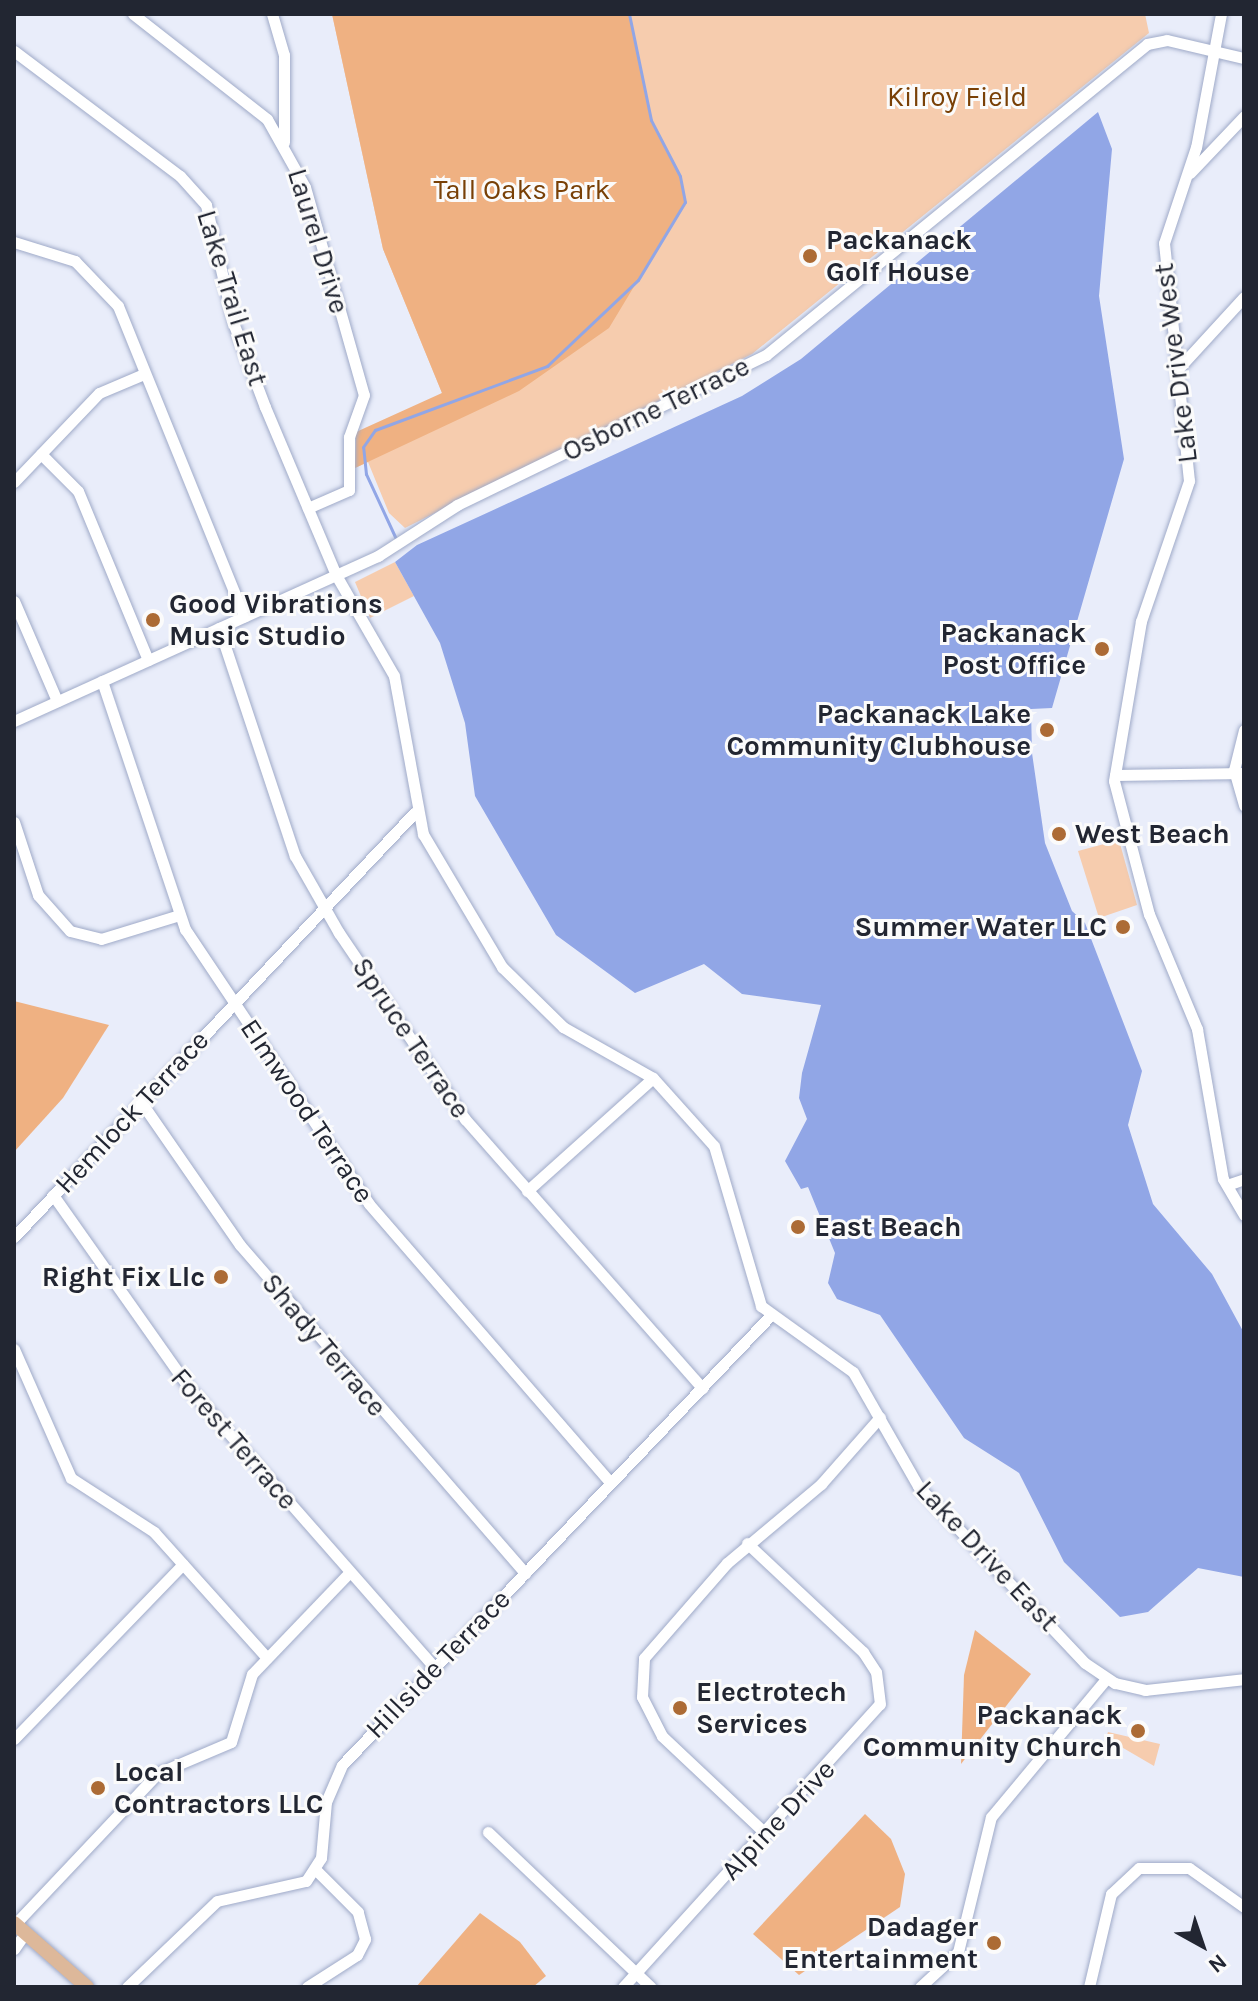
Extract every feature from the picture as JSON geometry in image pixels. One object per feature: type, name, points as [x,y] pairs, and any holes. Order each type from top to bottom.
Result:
[{"type":"main road","points":[[18,1927],[87,1987]]},
{"type":"street","name":"Laurel Drive","points":[[133,14],[254,107],[284,142],[305,187],[364,387],[349,437],[351,485],[308,508]]},
{"type":"street","points":[[272,14],[284,55],[284,142]]},
{"type":"street","name":"Lake Drive West","points":[[1221,14],[1197,138],[1163,259],[1189,481],[1141,621],[1115,775],[1149,914],[1197,1029],[1227,1185],[1244,1215]]},
{"type":"street","name":"Osborne Terrace","points":[[14,721],[378,556],[420,529],[775,349],[1147,44],[1167,40],[1214,54],[1244,58]]},
{"type":"street","name":"Lake Trail East","points":[[14,51],[190,184],[206,205],[234,325],[336,575]]},
{"type":"street","points":[[1185,178],[1244,116]]},
{"type":"street","points":[[1197,138],[1226,134]]},
{"type":"street","points":[[14,242],[61,253],[97,279],[125,321],[244,616]]},
{"type":"street","points":[[1177,370],[1244,297]]},
{"type":"street","points":[[14,482],[99,393],[144,374]]},
{"type":"street","points":[[41,454],[78,491],[148,660]]},
{"type":"street","name":"Lake Drive East","points":[[336,575],[394,676],[415,812],[431,851],[512,980],[563,1027],[653,1078],[721,1157],[752,1288],[771,1315],[853,1372],[935,1507],[1106,1679],[1145,1690],[1244,1679]]},
{"type":"street","points":[[14,601],[57,701]]},
{"type":"street","name":"Spruce Terrace","points":[[219,628],[295,856],[325,909],[456,1107],[702,1388]]},
{"type":"street","name":"Elmwood Terrace","points":[[102,681],[179,915],[234,1004],[369,1204],[611,1483]]},
{"type":"street","points":[[1244,730],[1239,773],[1244,806]]},
{"type":"street","points":[[1115,775],[1239,773]]},
{"type":"street","name":"Hemlock Terrace","points":[[14,1237],[415,812]]},
{"type":"street","points":[[14,822],[43,906],[70,931],[101,939],[179,915]]},
{"type":"street","points":[[527,1191],[653,1078]]},
{"type":"street","name":"Shady Terrace","points":[[141,1102],[240,1245],[525,1573]]},
{"type":"street","points":[[1227,1185],[1244,1179]]},
{"type":"street","name":"Forest Terrace","points":[[53,1195],[154,1344],[349,1573],[435,1668]]},
{"type":"street","name":"Hillside Terrace","points":[[315,1869],[334,1776],[771,1315]]},
{"type":"street","points":[[14,1349],[71,1478],[154,1532],[267,1658]]},
{"type":"street","points":[[766,1834],[662,1736],[641,1683],[649,1647],[747,1543],[821,1484],[880,1417]]},
{"type":"street","name":"Alpine Drive","points":[[623,1987],[871,1721],[881,1694],[863,1652],[747,1543]]},
{"type":"street","points":[[14,1739],[183,1564]]},
{"type":"street","points":[[14,1949],[18,1927],[158,1773],[231,1742],[247,1683],[349,1573]]},
{"type":"street","points":[[920,1987],[958,1952],[991,1817],[1106,1679]]},
{"type":"street","points":[[488,1832],[651,1987]]},
{"type":"street","points":[[1089,1987],[1111,1894],[1139,1868],[1189,1868],[1244,1907]]},
{"type":"street","points":[[127,1987],[217,1901],[285,1891],[315,1869],[358,1912],[365,1939],[357,1955],[307,1987]]},
{"type":"green space","name":"Kilroy Field","points":[[332,14],[1145,14],[1149,33],[752,354],[405,528],[389,513],[368,462],[355,468],[442,393],[383,249]]},
{"type":"green space","name":"Tall Oaks Park","points":[[332,14],[629,14],[651,120],[680,176],[685,202],[609,328],[519,391],[355,468],[356,432],[442,393],[383,249]]},
{"type":"green space","points":[[395,562],[414,596],[370,618],[355,582]]},
{"type":"green space","points":[[1119,840],[1137,905],[1099,918],[1078,851]]},
{"type":"green space","points":[[14,1001],[109,1025],[63,1098],[14,1152]]},
{"type":"green space","points":[[975,1630],[1031,1674],[961,1764],[964,1675]]},
{"type":"green space","points":[[1108,1732],[1160,1744],[1154,1766],[1106,1738]]},
{"type":"green space","points":[[865,1814],[891,1839],[905,1874],[900,1907],[799,1975],[753,1934]]},
{"type":"green space","points":[[480,1913],[520,1942],[546,1976],[533,1987],[416,1987]]},
{"type":"water","points":[[1098,112],[1112,149],[1099,296],[1124,459],[1052,708],[1031,709],[1032,753],[1045,843],[1072,911],[1085,923],[1142,1071],[1128,1125],[1153,1204],[1212,1274],[1244,1333],[1244,1577],[1198,1568],[1148,1612],[1120,1617],[1064,1562],[1019,1473],[964,1438],[880,1315],[837,1299],[828,1283],[835,1253],[808,1187],[801,1189],[785,1161],[807,1119],[799,1098],[802,1073],[821,1005],[742,994],[704,964],[635,993],[556,935],[475,796],[465,723],[440,643],[395,562],[417,545],[742,396],[801,359]]},
{"type":"waterway","points":[[397,541],[366,474],[363,447],[375,430],[547,366],[638,280],[685,202],[680,176],[651,120],[629,14]]},
{"type":"place","name":"Packanack Golf House","points":[[810,256]]},
{"type":"place","name":"Good Vibrations Music Studio","points":[[153,620]]},
{"type":"place","name":"Packanack Post Office","points":[[1102,649]]},
{"type":"place","name":"Packanack Lake Community Clubhouse","points":[[1047,730]]},
{"type":"place","name":"West Beach","points":[[1059,834]]},
{"type":"place","name":"Summer Water LLC","points":[[1123,927]]},
{"type":"place","name":"East Beach","points":[[798,1227]]},
{"type":"place","name":"Right Fix Llc","points":[[221,1277]]},
{"type":"place","name":"Electrotech Services","points":[[680,1708]]},
{"type":"place","name":"Packanack Community Church","points":[[1138,1731]]},
{"type":"place","name":"Local Contractors LLC","points":[[98,1788]]},
{"type":"place","name":"Dadager Entertainment","points":[[994,1943]]}]
